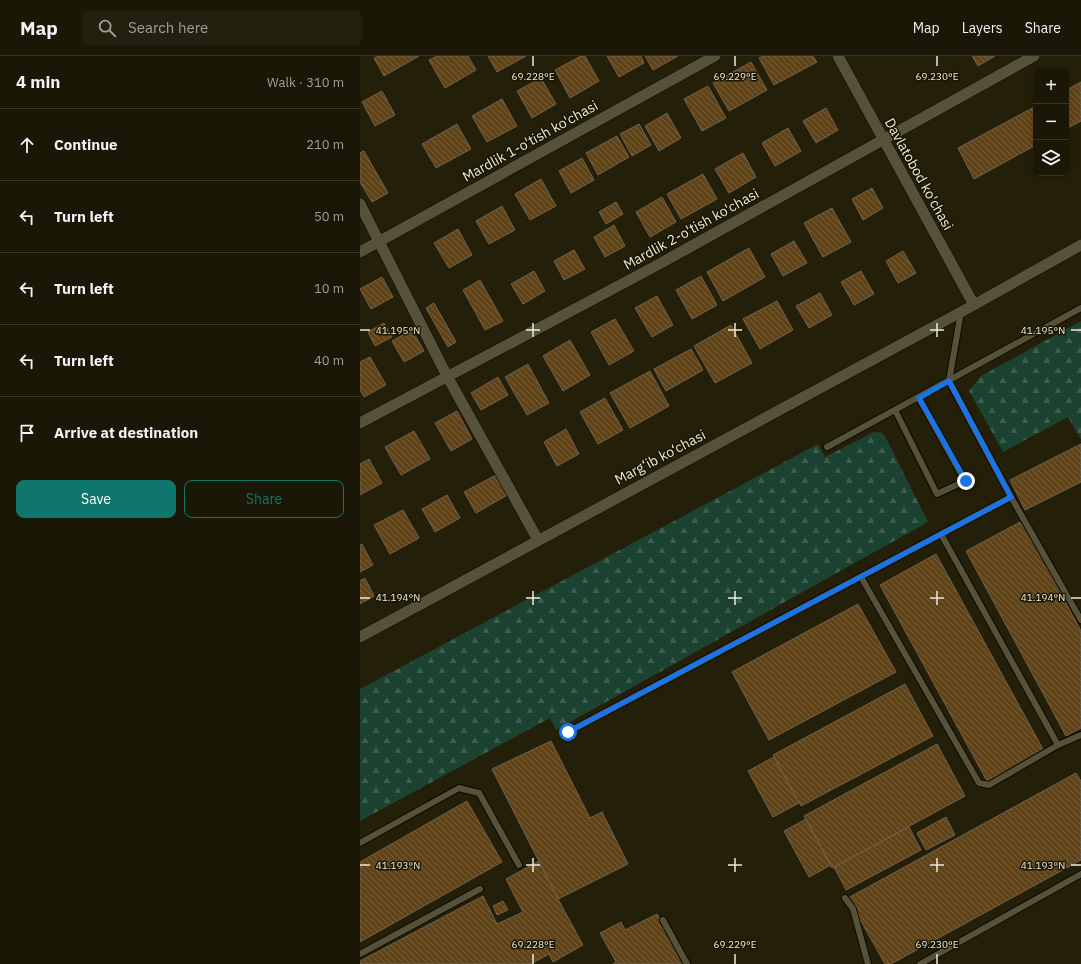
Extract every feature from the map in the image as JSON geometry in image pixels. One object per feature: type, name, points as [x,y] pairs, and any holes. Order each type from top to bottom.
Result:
[{"type":"street","name":"Mardlik 1-o'tish ko'chasi","points":[[360,252],[715,56]]},
{"type":"street","name":"Davlatobod ko'chasi","points":[[838,56],[883,141],[974,305]]},
{"type":"street","name":"Mardlik 2-o'tish ko'chasi","points":[[360,423],[652,268],[1034,56]]},
{"type":"street","points":[[360,204],[447,376],[538,540]]},
{"type":"street","name":"Marg‘ib ko‘chasi","points":[[360,636],[974,305],[1081,245]]},
{"type":"lane","points":[[827,447],[1081,308]]},
{"type":"lane","points":[[961,312],[949,381],[1011,497],[1081,620]]},
{"type":"lane","points":[[895,410],[937,494],[966,481],[919,398]]},
{"type":"lane","points":[[568,732],[1011,497]]},
{"type":"lane","points":[[941,534],[1058,745]]},
{"type":"lane","points":[[861,576],[979,783],[989,785],[1058,745],[1081,735]]},
{"type":"lane","points":[[360,843],[459,788],[479,793],[519,865]]},
{"type":"lane","points":[[920,964],[1081,874]]},
{"type":"lane","points":[[360,954],[480,889]]},
{"type":"lane","points":[[845,898],[853,909],[868,964]]},
{"type":"lane","points":[[664,920],[687,964]]},
{"type":"green space","points":[[1081,321],[1081,439],[1068,417],[1003,452],[969,391],[981,376]]},
{"type":"green space","points":[[874,432],[882,433],[885,436],[928,522],[556,730],[550,718],[360,821],[360,689],[818,444],[825,457]]},
{"type":"building","points":[[378,56],[419,56],[384,76],[374,58]]},
{"type":"building","points":[[437,56],[468,56],[476,70],[445,88],[429,60]]},
{"type":"building","points":[[488,56],[526,56],[497,72]]},
{"type":"building","points":[[581,56],[585,56],[599,81],[570,98],[555,70]]},
{"type":"building","points":[[607,56],[641,56],[644,63],[619,77]]},
{"type":"building","points":[[645,56],[678,56],[653,70]]},
{"type":"building","points":[[763,56],[813,56],[817,62],[774,85],[759,58]]},
{"type":"building","points":[[972,56],[995,56],[978,66]]},
{"type":"building","points":[[751,62],[767,90],[729,111],[713,83]]},
{"type":"building","points":[[541,78],[556,104],[532,118],[517,91]]},
{"type":"building","points":[[1081,82],[1081,121],[1069,127],[1069,104],[1069,88]]},
{"type":"building","points":[[708,86],[726,118],[702,131],[684,99]]},
{"type":"building","points":[[382,91],[395,115],[375,126],[362,102]]},
{"type":"building","points":[[502,99],[517,126],[487,142],[472,116]]},
{"type":"building","points":[[826,108],[838,130],[816,143],[803,121]]},
{"type":"building","points":[[1033,108],[1033,147],[974,179],[958,148]]},
{"type":"building","points":[[667,113],[681,138],[659,151],[645,126]]},
{"type":"building","points":[[457,124],[471,149],[436,168],[422,144]]},
{"type":"building","points":[[639,124],[651,145],[632,156],[620,134]]},
{"type":"building","points":[[788,128],[801,151],[775,166],[762,143]]},
{"type":"building","points":[[617,136],[629,157],[598,175],[586,153]]},
{"type":"building","points":[[364,151],[388,193],[372,202],[360,182],[360,153]]},
{"type":"building","points":[[743,153],[756,177],[729,193],[715,169]]},
{"type":"building","points":[[582,158],[594,180],[571,193],[559,171]]},
{"type":"building","points":[[703,174],[717,199],[681,219],[667,194]]},
{"type":"building","points":[[541,179],[556,206],[530,220],[515,194]]},
{"type":"building","points":[[872,188],[883,208],[863,220],[852,199]]},
{"type":"building","points":[[662,197],[676,222],[650,237],[636,212]]},
{"type":"building","points":[[616,202],[623,214],[606,224],[599,212]]},
{"type":"building","points":[[502,206],[515,230],[489,244],[476,221]]},
{"type":"building","points":[[832,208],[851,242],[823,257],[804,223]]},
{"type":"building","points":[[614,225],[625,246],[605,257],[594,237]]},
{"type":"building","points":[[458,229],[472,255],[449,268],[434,243]]},
{"type":"building","points":[[794,241],[807,263],[783,276],[771,254]]},
{"type":"building","points":[[749,248],[765,277],[723,301],[707,272]]},
{"type":"building","points":[[574,250],[585,269],[564,280],[554,261]]},
{"type":"building","points":[[903,251],[916,273],[898,283],[886,261]]},
{"type":"building","points":[[534,271],[545,291],[523,304],[511,284]]},
{"type":"building","points":[[861,271],[874,294],[854,305],[841,282]]},
{"type":"building","points":[[701,276],[717,305],[692,319],[676,290]]},
{"type":"building","points":[[382,277],[393,297],[371,309],[360,289]]},
{"type":"building","points":[[480,280],[503,321],[485,330],[463,290]]},
{"type":"building","points":[[820,293],[832,315],[809,328],[796,306]]},
{"type":"building","points":[[657,296],[673,325],[652,337],[635,308]]},
{"type":"building","points":[[777,301],[793,330],[760,349],[743,319]]},
{"type":"building","points":[[434,303],[456,342],[448,347],[426,308]]},
{"type":"building","points":[[615,319],[634,351],[609,365],[591,332]]},
{"type":"building","points":[[384,323],[392,337],[375,346],[368,332]]},
{"type":"building","points":[[731,325],[752,363],[715,383],[694,346]]},
{"type":"building","points":[[412,330],[424,351],[404,362],[392,341]]},
{"type":"building","points":[[570,340],[590,375],[563,391],[543,356]]},
{"type":"building","points":[[691,349],[703,370],[666,391],[654,369]]},
{"type":"building","points":[[370,357],[386,385],[364,397],[360,390],[360,362]]},
{"type":"building","points":[[528,364],[549,403],[527,415],[505,377]]},
{"type":"building","points":[[650,371],[669,406],[630,428],[610,393]]},
{"type":"building","points":[[498,377],[508,395],[481,410],[471,393]]},
{"type":"building","points":[[605,398],[623,430],[598,444],[580,412]]},
{"type":"building","points":[[457,411],[472,439],[451,451],[435,423]]},
{"type":"building","points":[[566,429],[579,454],[557,466],[544,442]]},
{"type":"building","points":[[414,431],[430,459],[401,475],[385,447]]},
{"type":"building","points":[[1081,444],[1081,482],[1025,510],[1010,480]]},
{"type":"building","points":[[369,459],[382,483],[360,495],[360,464]]},
{"type":"building","points":[[498,474],[509,494],[476,513],[464,492]]},
{"type":"building","points":[[447,495],[460,518],[435,532],[422,509]]},
{"type":"building","points":[[403,510],[419,538],[390,554],[374,525]]},
{"type":"building","points":[[1022,521],[1081,631],[1081,728],[1066,736],[966,551]]},
{"type":"building","points":[[362,544],[373,565],[360,572],[360,545]]},
{"type":"building","points":[[936,554],[1044,751],[987,781],[880,585]]},
{"type":"building","points":[[365,578],[374,596],[360,604],[360,581]]},
{"type":"building","points":[[858,604],[896,672],[769,740],[732,672]]},
{"type":"building","points":[[905,684],[933,736],[801,806],[773,755]]},
{"type":"building","points":[[551,741],[590,818],[602,812],[628,864],[558,899],[492,769]]},
{"type":"building","points":[[937,744],[965,796],[832,868],[804,816]]},
{"type":"building","points":[[774,757],[799,803],[773,817],[748,771]]},
{"type":"building","points":[[1076,773],[1081,781],[1081,860],[891,964],[885,964],[848,898]]},
{"type":"building","points":[[467,801],[502,862],[360,942],[360,862]]},
{"type":"building","points":[[946,817],[955,835],[926,850],[917,833]]},
{"type":"building","points":[[806,819],[831,865],[809,877],[784,831]]},
{"type":"building","points":[[909,827],[921,850],[846,890],[834,867]]},
{"type":"building","points":[[539,861],[583,945],[553,962],[549,954],[531,964],[360,964],[360,961],[483,896],[497,924],[523,912],[506,879]]},
{"type":"building","points":[[503,901],[508,910],[497,915],[493,906]]},
{"type":"building","points":[[657,914],[684,964],[613,964],[616,962],[600,933],[621,922],[625,930]]},
{"type":"route","points":[[568,732],[1011,497],[949,381],[919,398],[966,481]]}]
